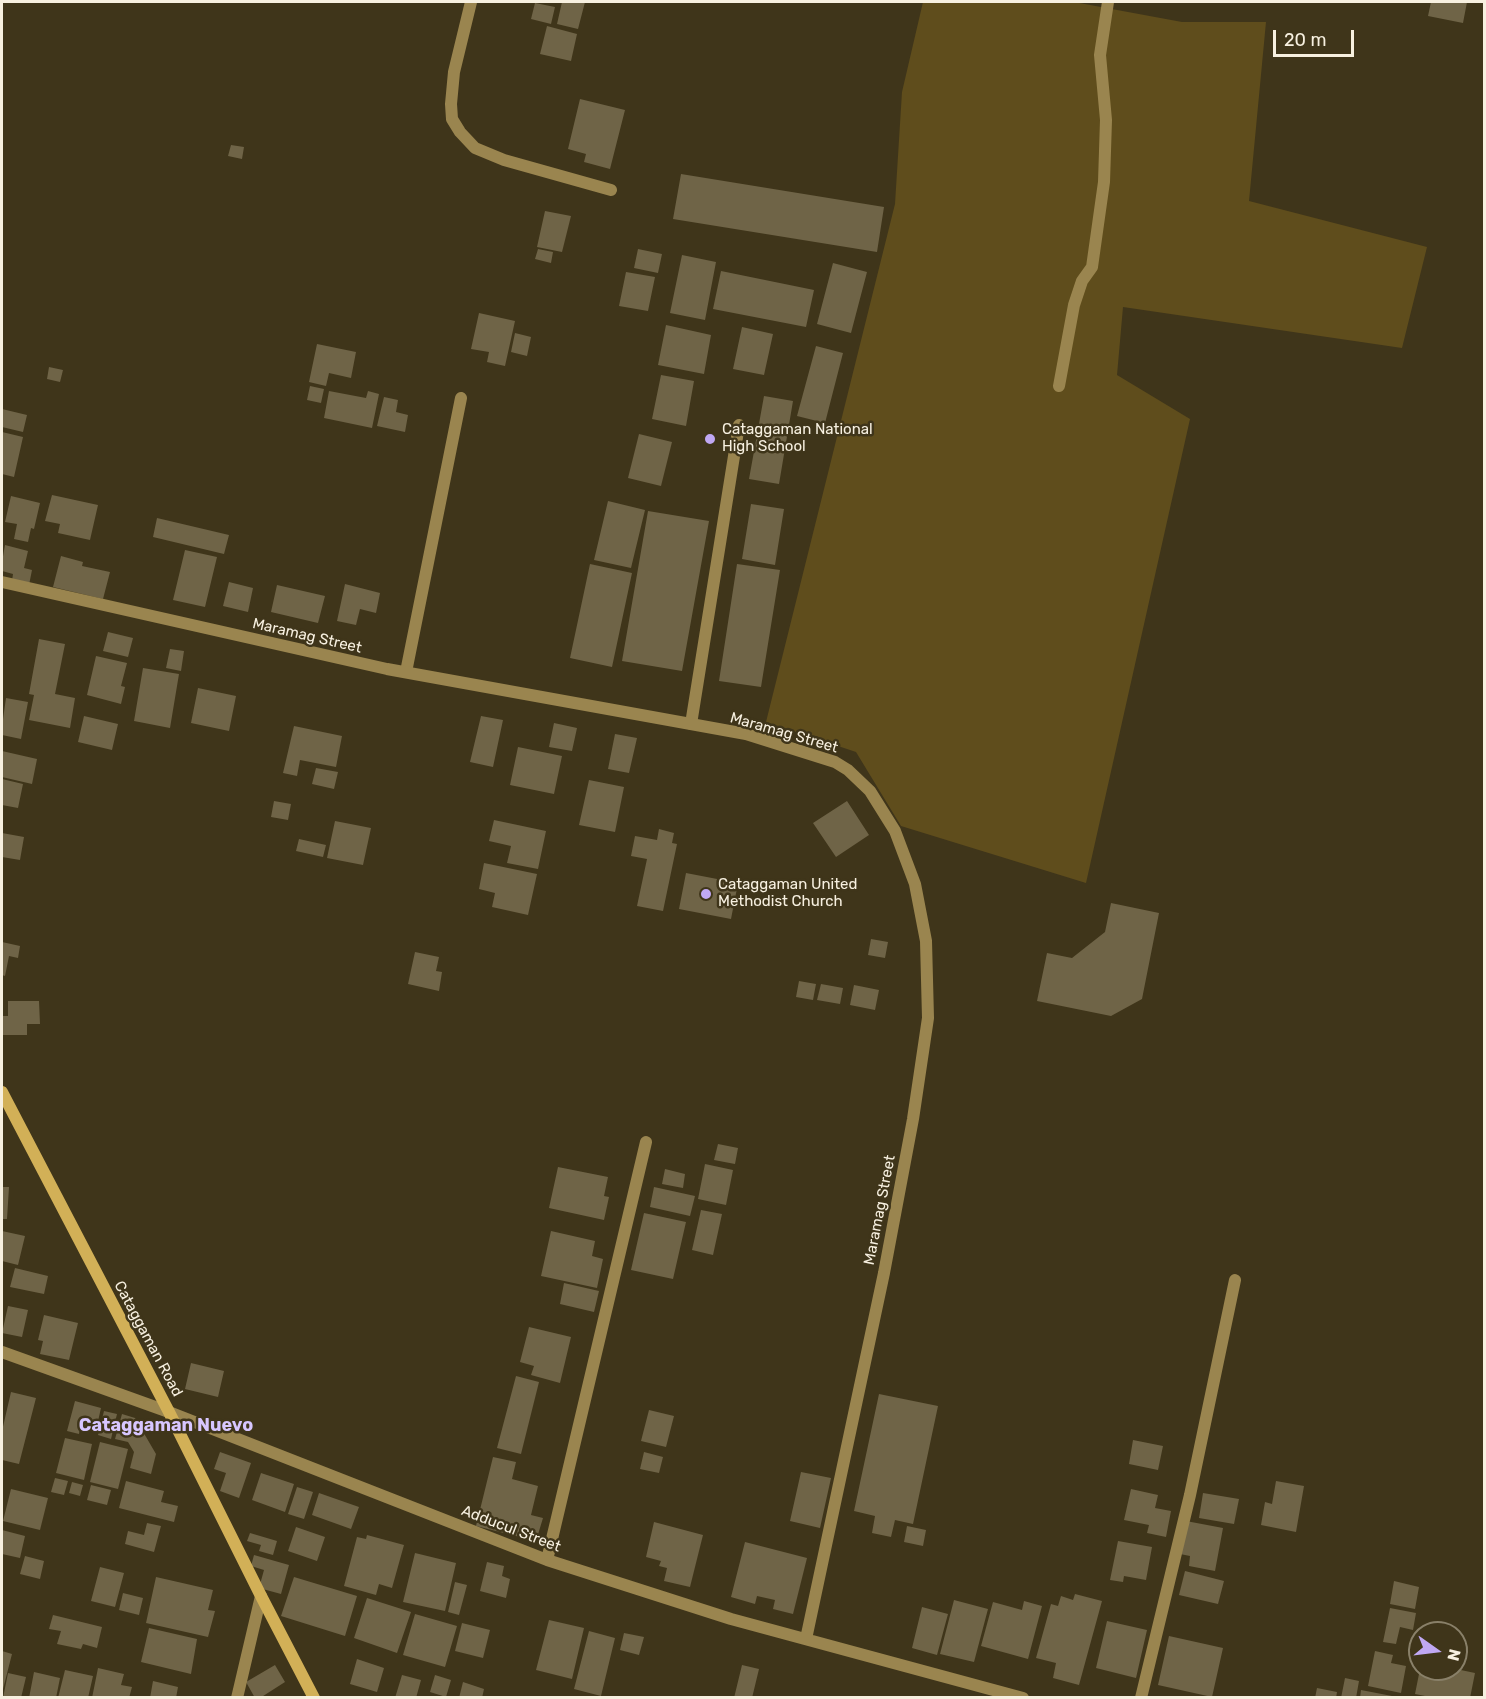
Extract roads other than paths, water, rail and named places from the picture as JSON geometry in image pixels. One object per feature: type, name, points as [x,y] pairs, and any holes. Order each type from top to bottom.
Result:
[{"type":"street","points":[[471,2],[454,72],[451,104],[452,119],[460,132],[475,148],[504,160],[611,190]]},
{"type":"street","points":[[1059,386],[1074,305],[1083,281],[1092,267],[1104,182],[1106,120],[1100,55],[1108,2]]},
{"type":"street","points":[[406,672],[461,398]]},
{"type":"street","points":[[691,724],[739,425]]},
{"type":"street","name":"Maramag Street","points":[[2,582],[406,672],[746,734],[835,762],[848,770],[870,791],[895,831],[915,884],[926,941],[928,1018],[913,1119],[884,1273],[806,1639]]},
{"type":"street","name":"Cataggaman Road","points":[[2,1092],[170,1412],[314,1698]]},
{"type":"street","points":[[547,1560],[646,1142]]},
{"type":"street","points":[[1142,1698],[1190,1495],[1235,1280]]},
{"type":"street","name":"Adducul Street","points":[[2,1352],[170,1412],[547,1560],[731,1619],[1023,1698]]},
{"type":"street","points":[[237,1698],[261,1596]]},
{"type":"place","name":"Cataggaman National High School","points":[[710,439]]},
{"type":"place","name":"Cataggaman United Methodist Church","points":[[706,894]]},
{"type":"district","name":"Cataggaman Nuevo","points":[[166,1426]]}]
